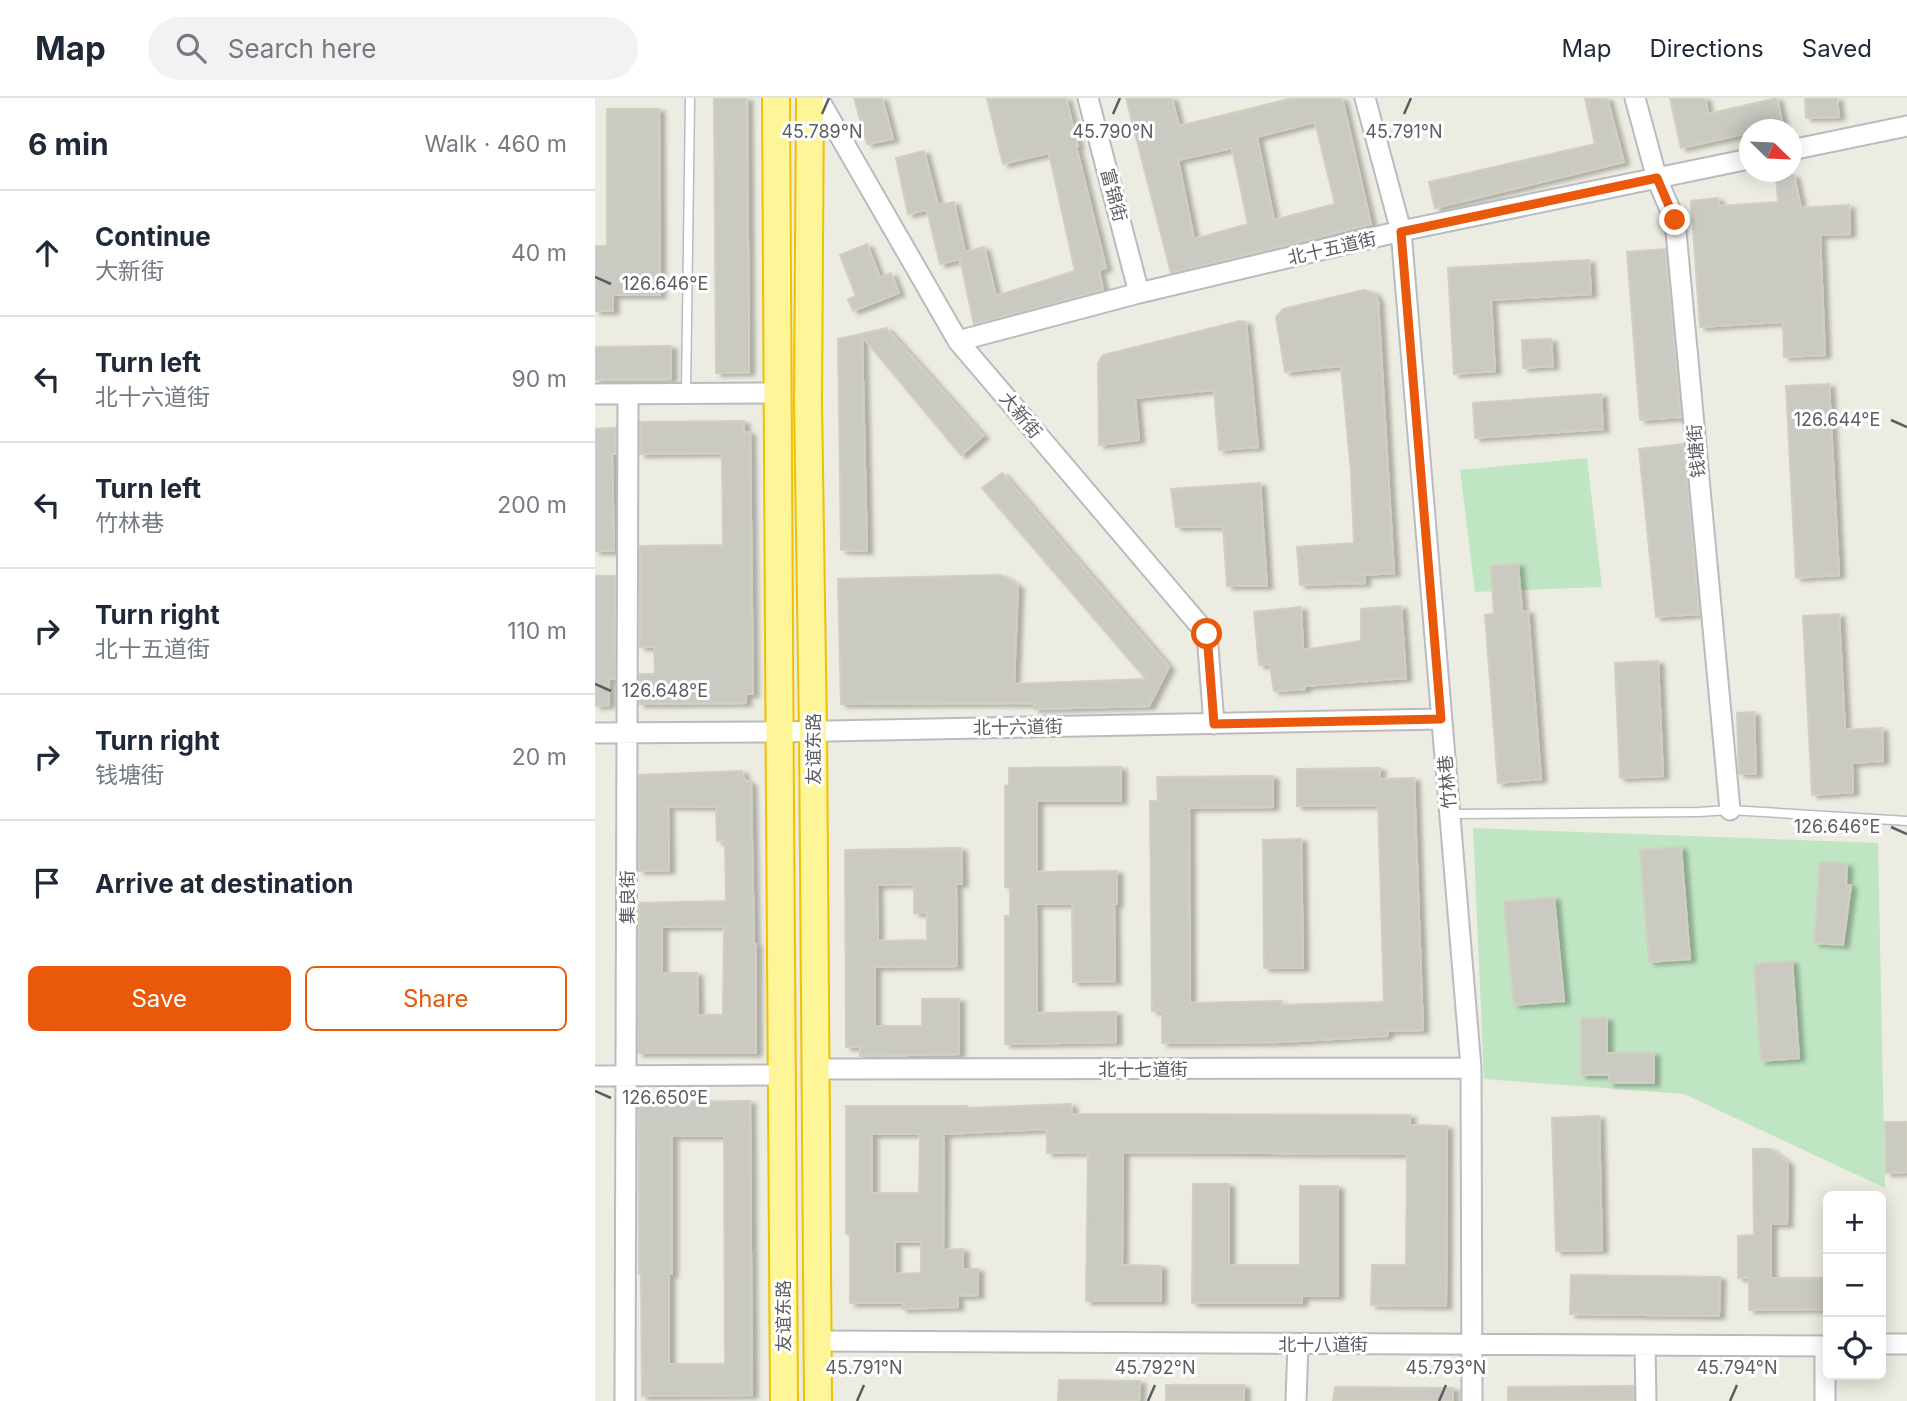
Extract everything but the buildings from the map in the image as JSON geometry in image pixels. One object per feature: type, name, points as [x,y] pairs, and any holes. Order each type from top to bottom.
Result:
[{"type":"highway","name":"友谊东路","points":[[776,98],[784,1401]]},
{"type":"highway","name":"友谊东路","points":[[810,98],[808,402],[818,1401]]},
{"type":"street","name":"大新街","points":[[818,98],[958,341],[1207,634],[1214,724]]},
{"type":"street","name":"富锦街","points":[[1088,98],[1139,293]]},
{"type":"street","name":"竹林巷","points":[[1365,98],[1401,232],[1471,1068],[1472,1401]]},
{"type":"street","name":"钱塘街","points":[[1635,98],[1657,178],[1675,220],[1730,810]]},
{"type":"street","points":[[1802,148],[1907,125]]},
{"type":"street","name":"北十五道街","points":[[958,341],[1139,293],[1401,232],[1739,161]]},
{"type":"street","points":[[595,394],[776,393]]},
{"type":"street","name":"集良街","points":[[625,1401],[628,394]]},
{"type":"street","name":"北十六道街","points":[[595,733],[1441,719]]},
{"type":"street","name":"北十七道街","points":[[815,1069],[1471,1068]]},
{"type":"street","points":[[595,1076],[783,1075]]},
{"type":"street","name":"北十八道街","points":[[818,1340],[1823,1346]]},
{"type":"street","points":[[1296,1401],[1298,1343]]},
{"type":"street","points":[[1886,1345],[1907,1344]]},
{"type":"street","points":[[1645,1346],[1646,1401]]},
{"type":"street","points":[[1825,1401],[1826,1380]]},
{"type":"lane","points":[[686,393],[690,98]]},
{"type":"lane","points":[[1449,814],[1730,810],[1907,821]]},
{"type":"green space","points":[[1587,458],[1602,587],[1475,592],[1460,470]]},
{"type":"green space","points":[[1473,828],[1878,843],[1885,1188],[1684,1094],[1484,1079]]},
{"type":"route","points":[[1207,634],[1214,724],[1441,719],[1401,232],[1657,178],[1675,220]]}]
